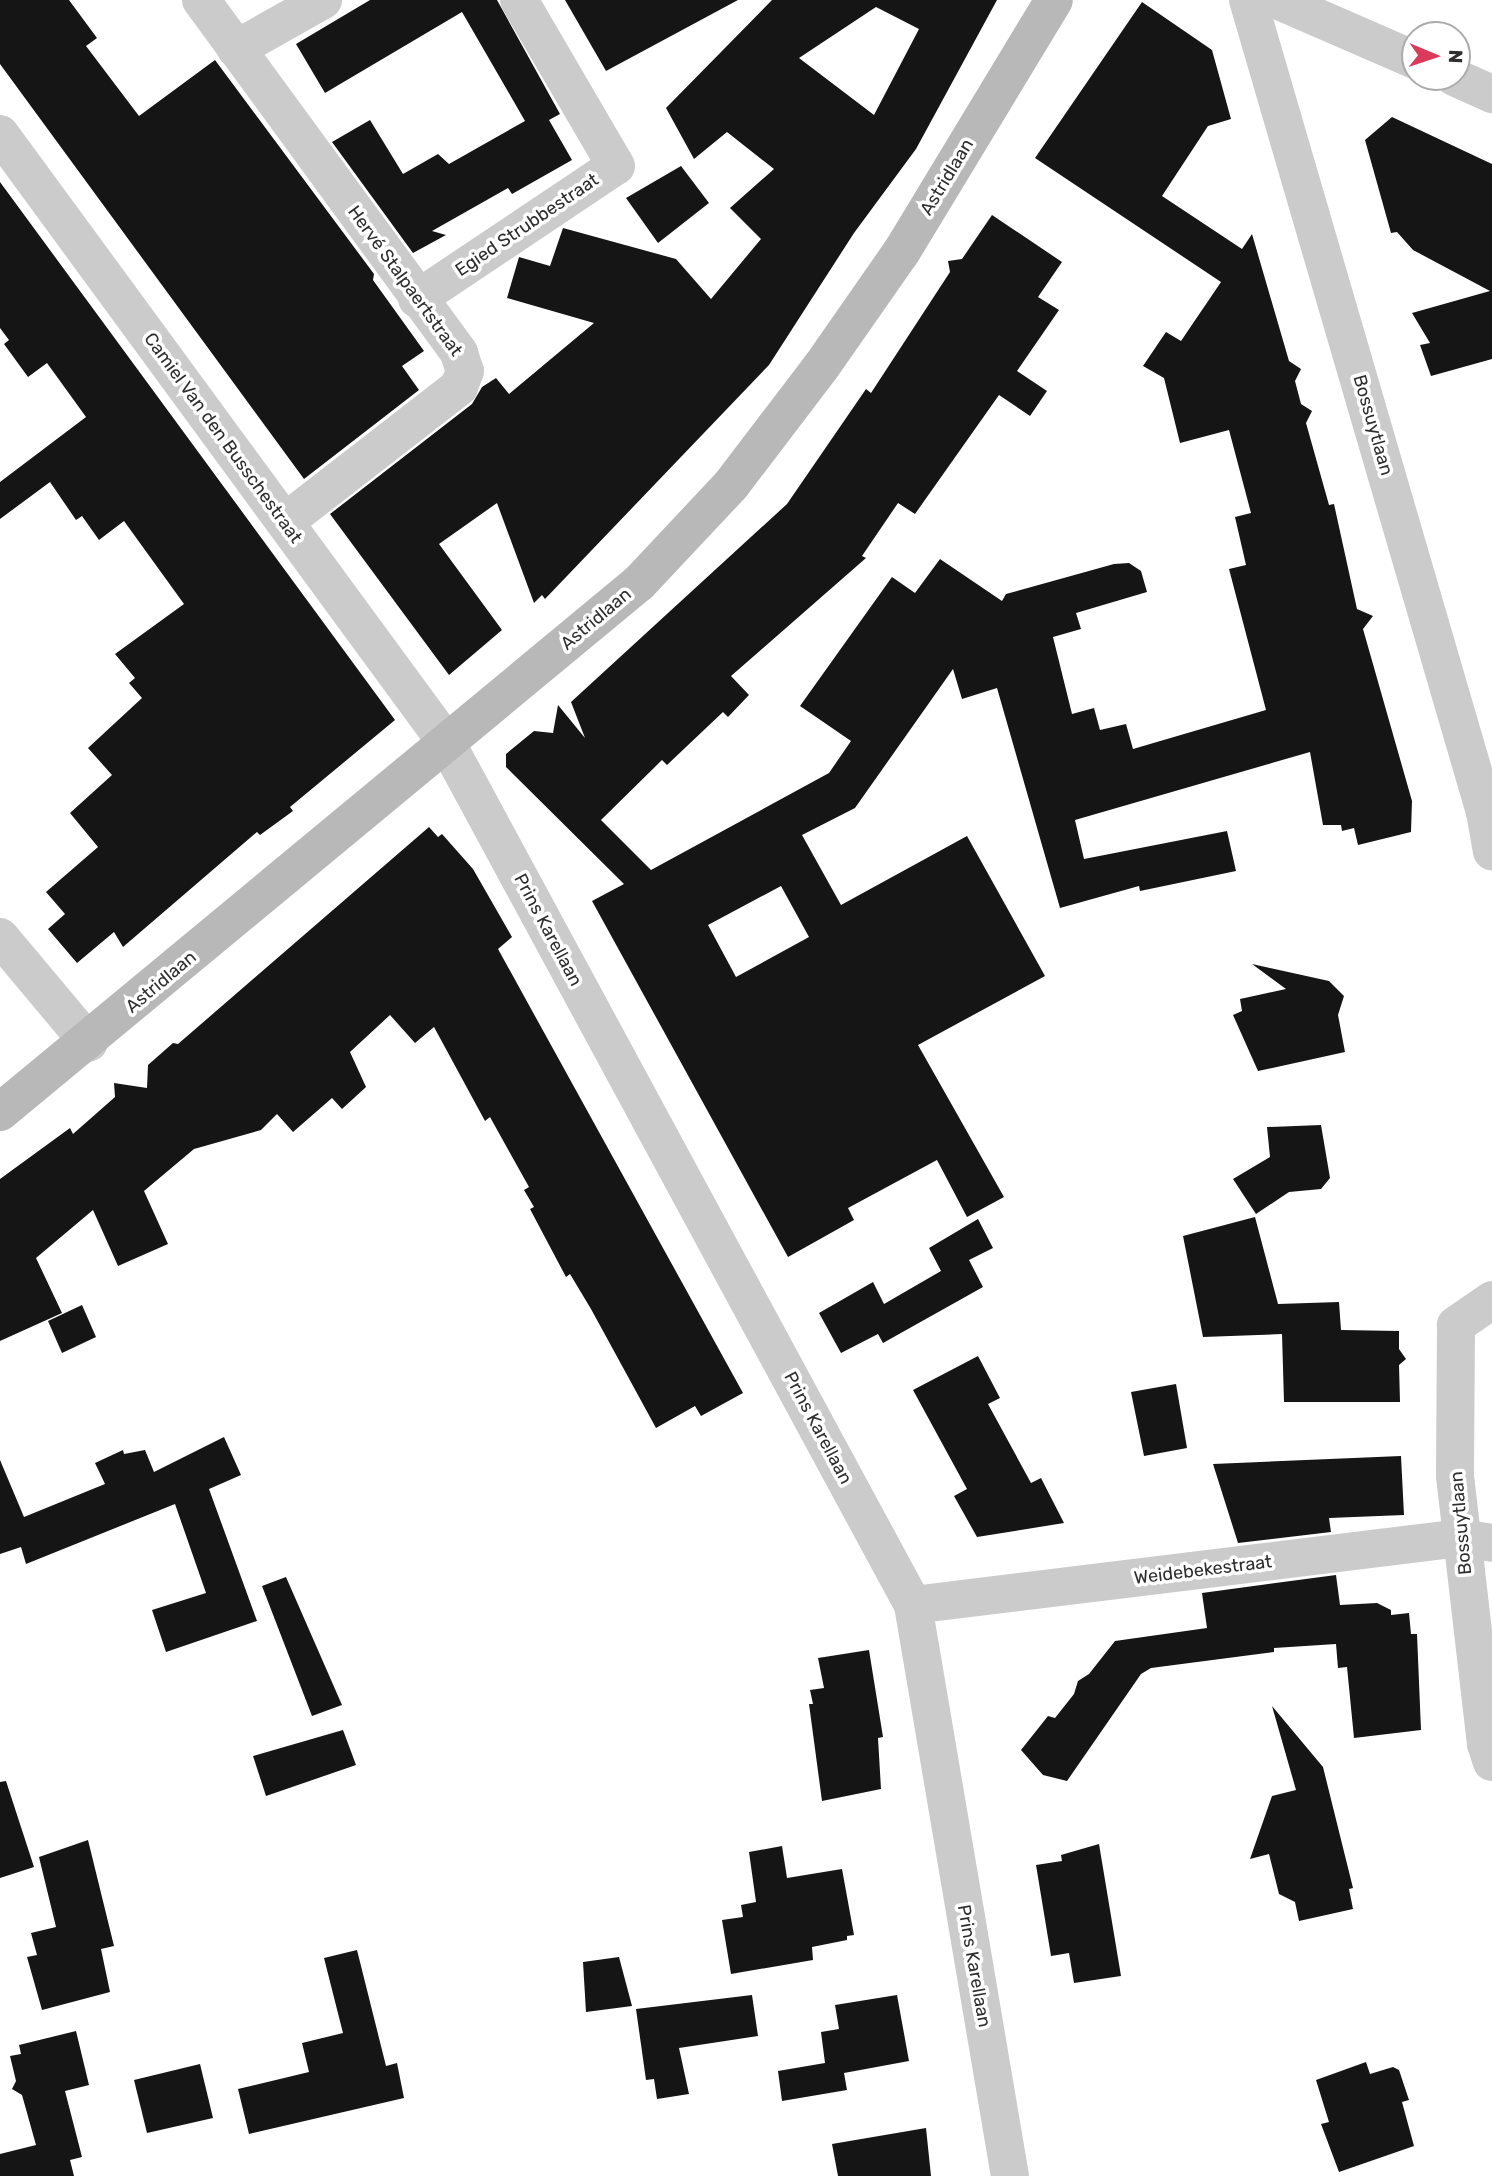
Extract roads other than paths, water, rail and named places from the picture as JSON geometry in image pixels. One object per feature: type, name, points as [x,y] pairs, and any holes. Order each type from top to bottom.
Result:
[{"type":"main road","name":"Astridlaan","points":[[0,1112],[89,1042],[639,583],[731,485],[821,367],[902,251],[1054,0]]},
{"type":"street","name":"Hervé Stalpaertstraat","points":[[201,0],[458,353],[463,380],[285,522]]},
{"type":"street","points":[[236,49],[323,0]]},
{"type":"street","name":"Egied Strubbestraat","points":[[418,299],[616,166],[519,0]]},
{"type":"street","name":"Bossuytlaan","points":[[1248,0],[1481,799],[1492,851]]},
{"type":"street","points":[[1277,0],[1401,54]]},
{"type":"street","points":[[1471,84],[1492,93]]},
{"type":"street","name":"Camiel Van den Busschestraat","points":[[0,134],[446,742]]},
{"type":"street","name":"Prins Karellaan","points":[[446,742],[913,1605],[1010,2176]]},
{"type":"street","points":[[0,937],[89,1042]]},
{"type":"street","name":"Bossuytlaan","points":[[1492,1300],[1456,1325],[1455,1476],[1477,1541],[1486,1744],[1492,1762]]},
{"type":"street","name":"Weidebekestraat","points":[[913,1605],[1477,1541]]}]
